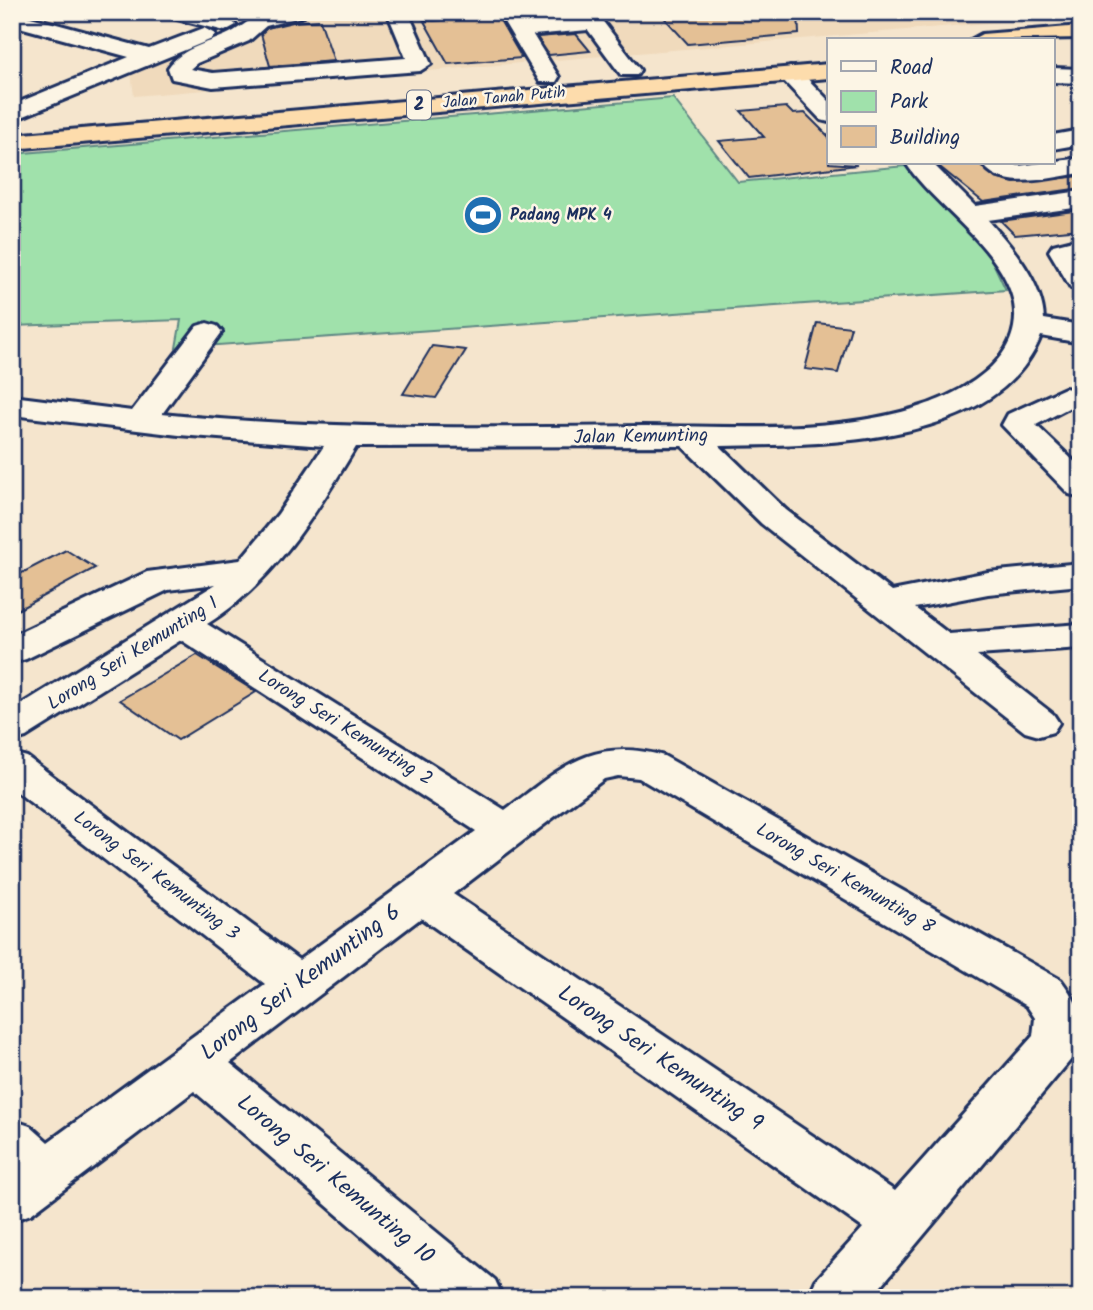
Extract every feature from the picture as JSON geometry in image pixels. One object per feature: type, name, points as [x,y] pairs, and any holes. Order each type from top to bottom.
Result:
[{"type":"highway","points":[[1007,38],[1081,32]]},
{"type":"highway","points":[[1054,51],[1081,48]]},
{"type":"highway","name":"Jalan Tanah Putih","points":[[12,120],[629,70],[827,67]]},
{"type":"highway","name":"Jalan Tanah Putih","points":[[12,142],[790,74],[827,67]]},
{"type":"street","points":[[172,12],[225,25]]},
{"type":"street","points":[[12,96],[257,12]]},
{"type":"street","points":[[298,12],[245,29],[241,36],[189,58],[178,68],[180,74],[213,80],[420,64],[397,12]]},
{"type":"street","points":[[425,12],[444,12]]},
{"type":"street","points":[[12,18],[138,53]]},
{"type":"street","points":[[548,77],[514,21],[598,18],[629,70]]},
{"type":"street","points":[[23,42],[56,30]]},
{"type":"street","points":[[12,114],[138,53]]},
{"type":"street","points":[[790,74],[827,113]]},
{"type":"street","points":[[1054,75],[1081,76]]},
{"type":"street","points":[[1054,142],[1081,137]]},
{"type":"street","points":[[919,164],[970,217],[1007,263],[1022,287],[1028,304],[1030,325],[1081,334]]},
{"type":"street","points":[[996,164],[1014,174],[1081,165]]},
{"type":"street","points":[[970,217],[1081,199]]},
{"type":"street","points":[[970,217],[1081,210]]},
{"type":"street","points":[[1081,246],[1063,251],[1081,282]]},
{"type":"street","name":"Jalan Kemunting","points":[[12,405],[141,421],[346,437],[498,439],[797,433],[916,417],[952,406],[998,374],[1013,358],[1030,325]]},
{"type":"street","points":[[141,421],[207,332]]},
{"type":"street","points":[[998,374],[1025,381],[1073,400]]},
{"type":"street","points":[[1073,400],[1019,421],[1018,425],[1081,487]]},
{"type":"street","points":[[691,436],[774,517],[1039,723]]},
{"type":"street","name":"Lorong Seri Kemunting 1","points":[[12,728],[225,597],[255,569],[295,519],[346,437]]},
{"type":"street","points":[[12,651],[160,580],[255,569]]},
{"type":"street","points":[[887,603],[988,583],[1081,574]]},
{"type":"street","name":"Lorong Seri Kemunting 2","points":[[183,625],[507,831]]},
{"type":"street","points":[[942,646],[1081,636]]},
{"type":"street","name":"Lorong Seri Kemunting 8","points":[[591,768],[618,762],[649,766],[1044,993],[1060,1016],[1056,1043],[900,1224]]},
{"type":"street","name":"Lorong Seri Kemunting 3","points":[[12,767],[299,985]]},
{"type":"street","name":"Lorong Seri Kemunting 6","points":[[23,1170],[194,1062],[591,768]]},
{"type":"street","name":"Lorong Seri Kemunting 9","points":[[420,894],[900,1224]]},
{"type":"street","name":"Lorong Seri Kemunting 10","points":[[194,1062],[475,1298]]},
{"type":"street","points":[[836,1298],[900,1224]]},
{"type":"shaded area","points":[[273,12],[1081,12],[1081,15],[134,96],[131,72]]},
{"type":"green space","name":"Padang MPK 4","points":[[673,98],[738,182],[905,166],[986,248],[1006,290],[176,348],[181,320],[12,326],[12,154]]},
{"type":"building","points":[[558,12],[563,18],[527,20],[523,13]]},
{"type":"building","points":[[659,12],[798,12],[799,34],[688,44]]},
{"type":"building","points":[[497,15],[522,58],[448,64],[424,21]]},
{"type":"building","points":[[320,20],[334,61],[270,66],[261,34],[267,28]]},
{"type":"building","points":[[576,34],[590,51],[549,55],[537,37]]},
{"type":"building","points":[[786,107],[793,114],[805,113],[827,135],[827,164],[857,165],[749,178],[719,141],[764,137],[741,111]]},
{"type":"building","points":[[936,164],[980,164],[995,178],[1014,183],[1081,176],[1081,188],[983,202]]},
{"type":"building","points":[[1081,210],[1081,229],[1015,235],[1001,221]]},
{"type":"building","points":[[817,323],[851,327],[838,373],[805,369]]},
{"type":"building","points":[[432,346],[466,350],[436,398],[403,394]]},
{"type":"building","points":[[66,550],[95,568],[12,613],[12,578]]},
{"type":"building","points":[[197,655],[256,692],[178,740],[120,700]]},
{"type":"place","name":"Padang MPK 4","points":[[483,215]]}]
